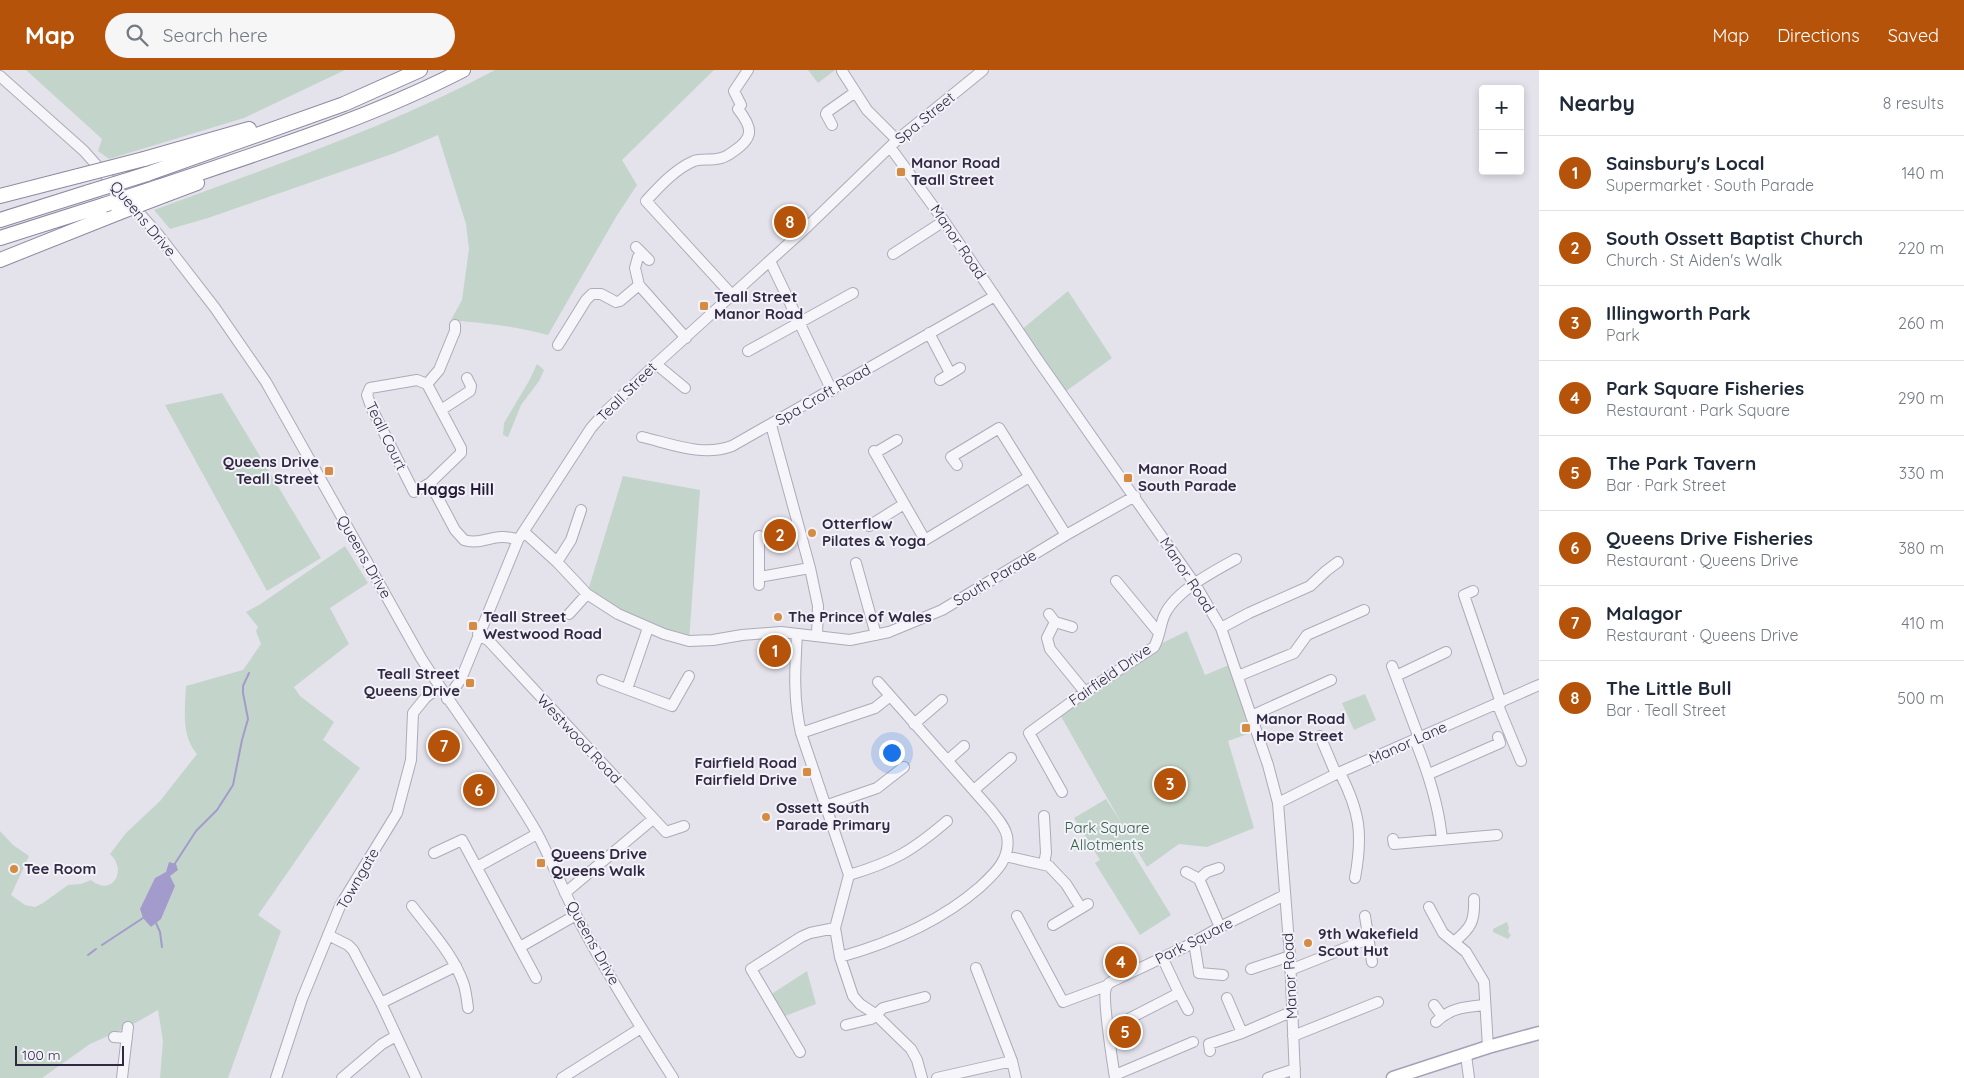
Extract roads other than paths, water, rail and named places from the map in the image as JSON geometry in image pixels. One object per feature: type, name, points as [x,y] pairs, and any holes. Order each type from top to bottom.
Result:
[{"type":"highway","points":[[0,220],[148,174],[344,104],[420,70]]},
{"type":"highway","points":[[0,238],[104,205],[161,191],[351,121],[418,93],[463,70]]},
{"type":"highway","points":[[0,196],[344,104]]},
{"type":"highway","points":[[0,260],[118,213],[161,191]]},
{"type":"main road","points":[[1393,1078],[1488,1047],[1539,1033]]},
{"type":"street","points":[[732,295],[679,233],[646,201],[674,174],[693,161],[722,158],[747,141],[749,130],[746,120],[738,107],[734,91],[748,70]]},
{"type":"street","name":"Spa Street","points":[[893,143],[983,70]]},
{"type":"street","name":"Manor Road","points":[[842,71],[854,92],[893,143],[995,296],[1196,584],[1221,628],[1268,765],[1278,803],[1290,956],[1295,1073]]},
{"type":"street","name":"Queens Drive","points":[[0,76],[84,151],[157,233],[215,308],[266,382],[377,581],[447,699],[503,778],[537,834],[576,915],[641,1028],[673,1078]]},
{"type":"street","points":[[832,125],[822,114],[854,92]]},
{"type":"street","name":"Teall Street","points":[[447,699],[461,679],[478,634],[521,536],[591,428],[606,411],[656,364],[770,262],[893,143]]},
{"type":"street","points":[[893,254],[944,221]]},
{"type":"street","points":[[642,254],[638,257],[635,268],[639,285],[686,338]]},
{"type":"street","points":[[770,262],[832,391]]},
{"type":"street","points":[[559,338],[592,294],[601,294],[616,302],[639,285]]},
{"type":"street","points":[[748,351],[853,293]]},
{"type":"street","name":"Spa Croft Road","points":[[642,437],[704,451],[718,451],[732,446],[832,391],[995,296]]},
{"type":"street","points":[[455,325],[455,331],[439,370],[428,384],[459,442],[461,453],[430,483],[456,530],[464,540],[477,541],[521,536]]},
{"type":"street","points":[[929,333],[950,374]]},
{"type":"street","points":[[656,364],[680,387]]},
{"type":"street","points":[[940,380],[960,368]]},
{"type":"street","points":[[441,410],[470,392],[471,386],[467,378]]},
{"type":"street","name":"Teall Court","points":[[428,384],[417,380],[370,388],[367,395],[372,409],[414,492],[430,483]]},
{"type":"street","points":[[771,425],[810,568],[818,606],[816,636]]},
{"type":"street","points":[[957,465],[951,457],[999,428],[1066,535]]},
{"type":"street","points":[[897,440],[874,452],[925,540],[1029,477]]},
{"type":"street","name":"South Parade","points":[[521,536],[557,562],[587,594],[618,614],[648,628],[689,641],[782,632],[850,640],[889,632],[942,610],[1066,535],[1135,496]]},
{"type":"street","points":[[869,526],[904,504]]},
{"type":"street","points":[[557,562],[571,540],[580,510]]},
{"type":"street","points":[[759,536],[759,581],[810,568]]},
{"type":"street","name":"Fairfield Drive","points":[[1062,792],[1029,732],[1085,692],[1154,647],[1166,612],[1172,603],[1196,584],[1236,559]]},
{"type":"street","points":[[1221,628],[1249,613],[1310,586],[1338,562]]},
{"type":"street","points":[[856,563],[876,635]]},
{"type":"street","points":[[1115,581],[1159,632]]},
{"type":"street","points":[[1473,591],[1464,595],[1499,703],[1521,762]]},
{"type":"street","points":[[569,614],[587,594]]},
{"type":"street","points":[[568,598],[577,605]]},
{"type":"street","points":[[1238,676],[1294,653],[1307,635],[1364,610]]},
{"type":"street","points":[[1072,627],[1052,618],[1048,643],[1050,649],[1085,692]]},
{"type":"street","points":[[627,689],[648,628]]},
{"type":"street","name":"Westwood Road","points":[[478,634],[489,641],[666,832],[684,826]]},
{"type":"street","points":[[797,634],[794,698],[800,733],[849,875],[835,928],[840,957],[853,996],[860,1004],[875,1014],[911,1049],[917,1060],[922,1078]]},
{"type":"street","points":[[1434,645],[1442,654],[1394,671],[1429,774],[1441,826],[1442,840]]},
{"type":"street","points":[[602,680],[672,706],[689,676]]},
{"type":"street","points":[[1251,716],[1331,680]]},
{"type":"street","points":[[840,957],[912,931],[964,901],[996,873],[1002,865],[1008,846],[1003,826],[975,789],[914,724],[878,682]]},
{"type":"street","name":"Manor Lane","points":[[1278,803],[1338,774],[1539,685]]},
{"type":"street","name":"Towngate","points":[[276,1078],[302,999],[340,906],[397,813],[411,760],[413,713],[426,696],[440,687]]},
{"type":"street","points":[[800,733],[875,708],[890,696]]},
{"type":"street","points":[[914,724],[942,700]]},
{"type":"street","points":[[1320,736],[1354,803],[1358,816],[1359,849],[1355,877]]},
{"type":"street","points":[[1429,774],[1500,743],[1498,737]]},
{"type":"street","points":[[948,760],[964,746]]},
{"type":"street","points":[[975,789],[1011,758]]},
{"type":"street","points":[[825,806],[876,788],[904,767]]},
{"type":"street","points":[[1044,816],[1046,853],[1044,864]]},
{"type":"street","points":[[565,893],[653,819]]},
{"type":"street","points":[[849,875],[895,859],[912,850],[947,821]]},
{"type":"street","points":[[477,867],[537,834]]},
{"type":"street","points":[[1394,839],[1394,844],[1496,835]]},
{"type":"street","points":[[434,853],[462,840],[536,978]]},
{"type":"street","points":[[1005,856],[1044,864],[1054,871],[1084,906],[1052,925]]},
{"type":"street","points":[[1199,879],[1207,872],[1219,868]]},
{"type":"street","points":[[1186,872],[1199,879],[1220,927]]},
{"type":"street","name":"Park Square","points":[[1017,916],[1063,1002],[1106,986],[1285,895]]},
{"type":"street","points":[[1454,941],[1466,932],[1478,918],[1474,899]]},
{"type":"street","points":[[410,904],[446,950],[456,966],[464,985],[468,1009]]},
{"type":"street","points":[[1429,907],[1439,936],[1454,941],[1466,952],[1480,974],[1485,990],[1484,1005],[1488,1047]]},
{"type":"street","points":[[520,947],[576,915]]},
{"type":"street","points":[[1365,916],[1372,962]]},
{"type":"street","points":[[800,1052],[751,969],[801,937],[810,933],[835,928]]},
{"type":"street","points":[[328,935],[348,945],[353,950],[381,1003],[416,1078]]},
{"type":"street","points":[[1290,970],[1368,939]]},
{"type":"street","points":[[1194,942],[1199,973],[1223,975]]},
{"type":"street","points":[[1251,969],[1290,956]]},
{"type":"street","points":[[1162,957],[1188,1010]]},
{"type":"street","points":[[381,1003],[456,966]]},
{"type":"street","points":[[976,968],[984,1002],[1012,1061],[1016,1078]]},
{"type":"street","points":[[1106,986],[1105,993],[1115,1077],[1193,1042]]},
{"type":"street","points":[[1109,1029],[1179,993]]},
{"type":"street","points":[[846,1024],[871,1019],[883,1008],[925,997]]},
{"type":"street","points":[[1227,998],[1242,1033]]},
{"type":"street","points":[[1293,1036],[1378,1002]]},
{"type":"street","points":[[1434,1005],[1439,1019],[1460,1008],[1484,1005]]},
{"type":"street","points":[[1210,1051],[1209,1044],[1242,1033],[1291,1012]]},
{"type":"street","points":[[122,1078],[128,1027]]},
{"type":"street","points":[[562,1078],[641,1028]]},
{"type":"street","points":[[342,1078],[382,1044],[396,1036]]},
{"type":"street","points":[[114,1037],[127,1038]]},
{"type":"street","points":[[1466,1055],[1469,1078]]},
{"type":"street","points":[[937,1078],[1012,1061]]},
{"type":"street","points":[[1268,1078],[1295,1073]]},
{"type":"waterway","points":[[174,865],[196,831],[217,810],[233,785],[248,719],[243,686],[249,673]]},
{"type":"waterway","points":[[102,945],[143,918]]},
{"type":"waterway","points":[[156,923],[160,932],[162,947]]},
{"type":"waterway","points":[[88,955],[96,949]]},
{"type":"place","name":"Manor Road Teall Street","points":[[901,172]]},
{"type":"place","name":"The Little Bull","points":[[790,222]]},
{"type":"place","name":"Teall Street Manor Road","points":[[704,306]]},
{"type":"place","name":"Queens Drive Teall Street","points":[[329,471]]},
{"type":"place","name":"Manor Road South Parade","points":[[1128,478]]},
{"type":"place","name":"Otterflow Pilates & Yoga","points":[[812,533]]},
{"type":"place","name":"South Ossett Baptist Church","points":[[780,535]]},
{"type":"place","name":"The Prince of Wales","points":[[778,617]]},
{"type":"place","name":"Teall Street Westwood Road","points":[[473,626]]},
{"type":"place","name":"Sainsbury's Local","points":[[775,651]]},
{"type":"place","name":"Teall Street Queens Drive","points":[[470,683]]},
{"type":"place","name":"Manor Road Hope Street","points":[[1246,728]]},
{"type":"place","name":"Malagor","points":[[444,746]]},
{"type":"place","name":"Fairfield Road Fairfield Drive","points":[[807,772]]},
{"type":"place","name":"Illingworth Park","points":[[1170,784]]},
{"type":"place","name":"Queens Drive Fisheries","points":[[479,790]]},
{"type":"place","name":"Ossett South Parade Primary","points":[[766,817]]},
{"type":"place","name":"Queens Drive Queens Walk","points":[[541,863]]},
{"type":"place","name":"Tee Room","points":[[14,869]]},
{"type":"place","name":"9th Wakefield Scout Hut","points":[[1308,943]]},
{"type":"place","name":"Park Square Fisheries","points":[[1121,962]]},
{"type":"place","name":"The Park Tavern","points":[[1125,1032]]},
{"type":"district","name":"Haggs Hill","points":[[455,489]]},
{"type":"park label","name":"Park Square Allotments","points":[[1107,836]]}]
